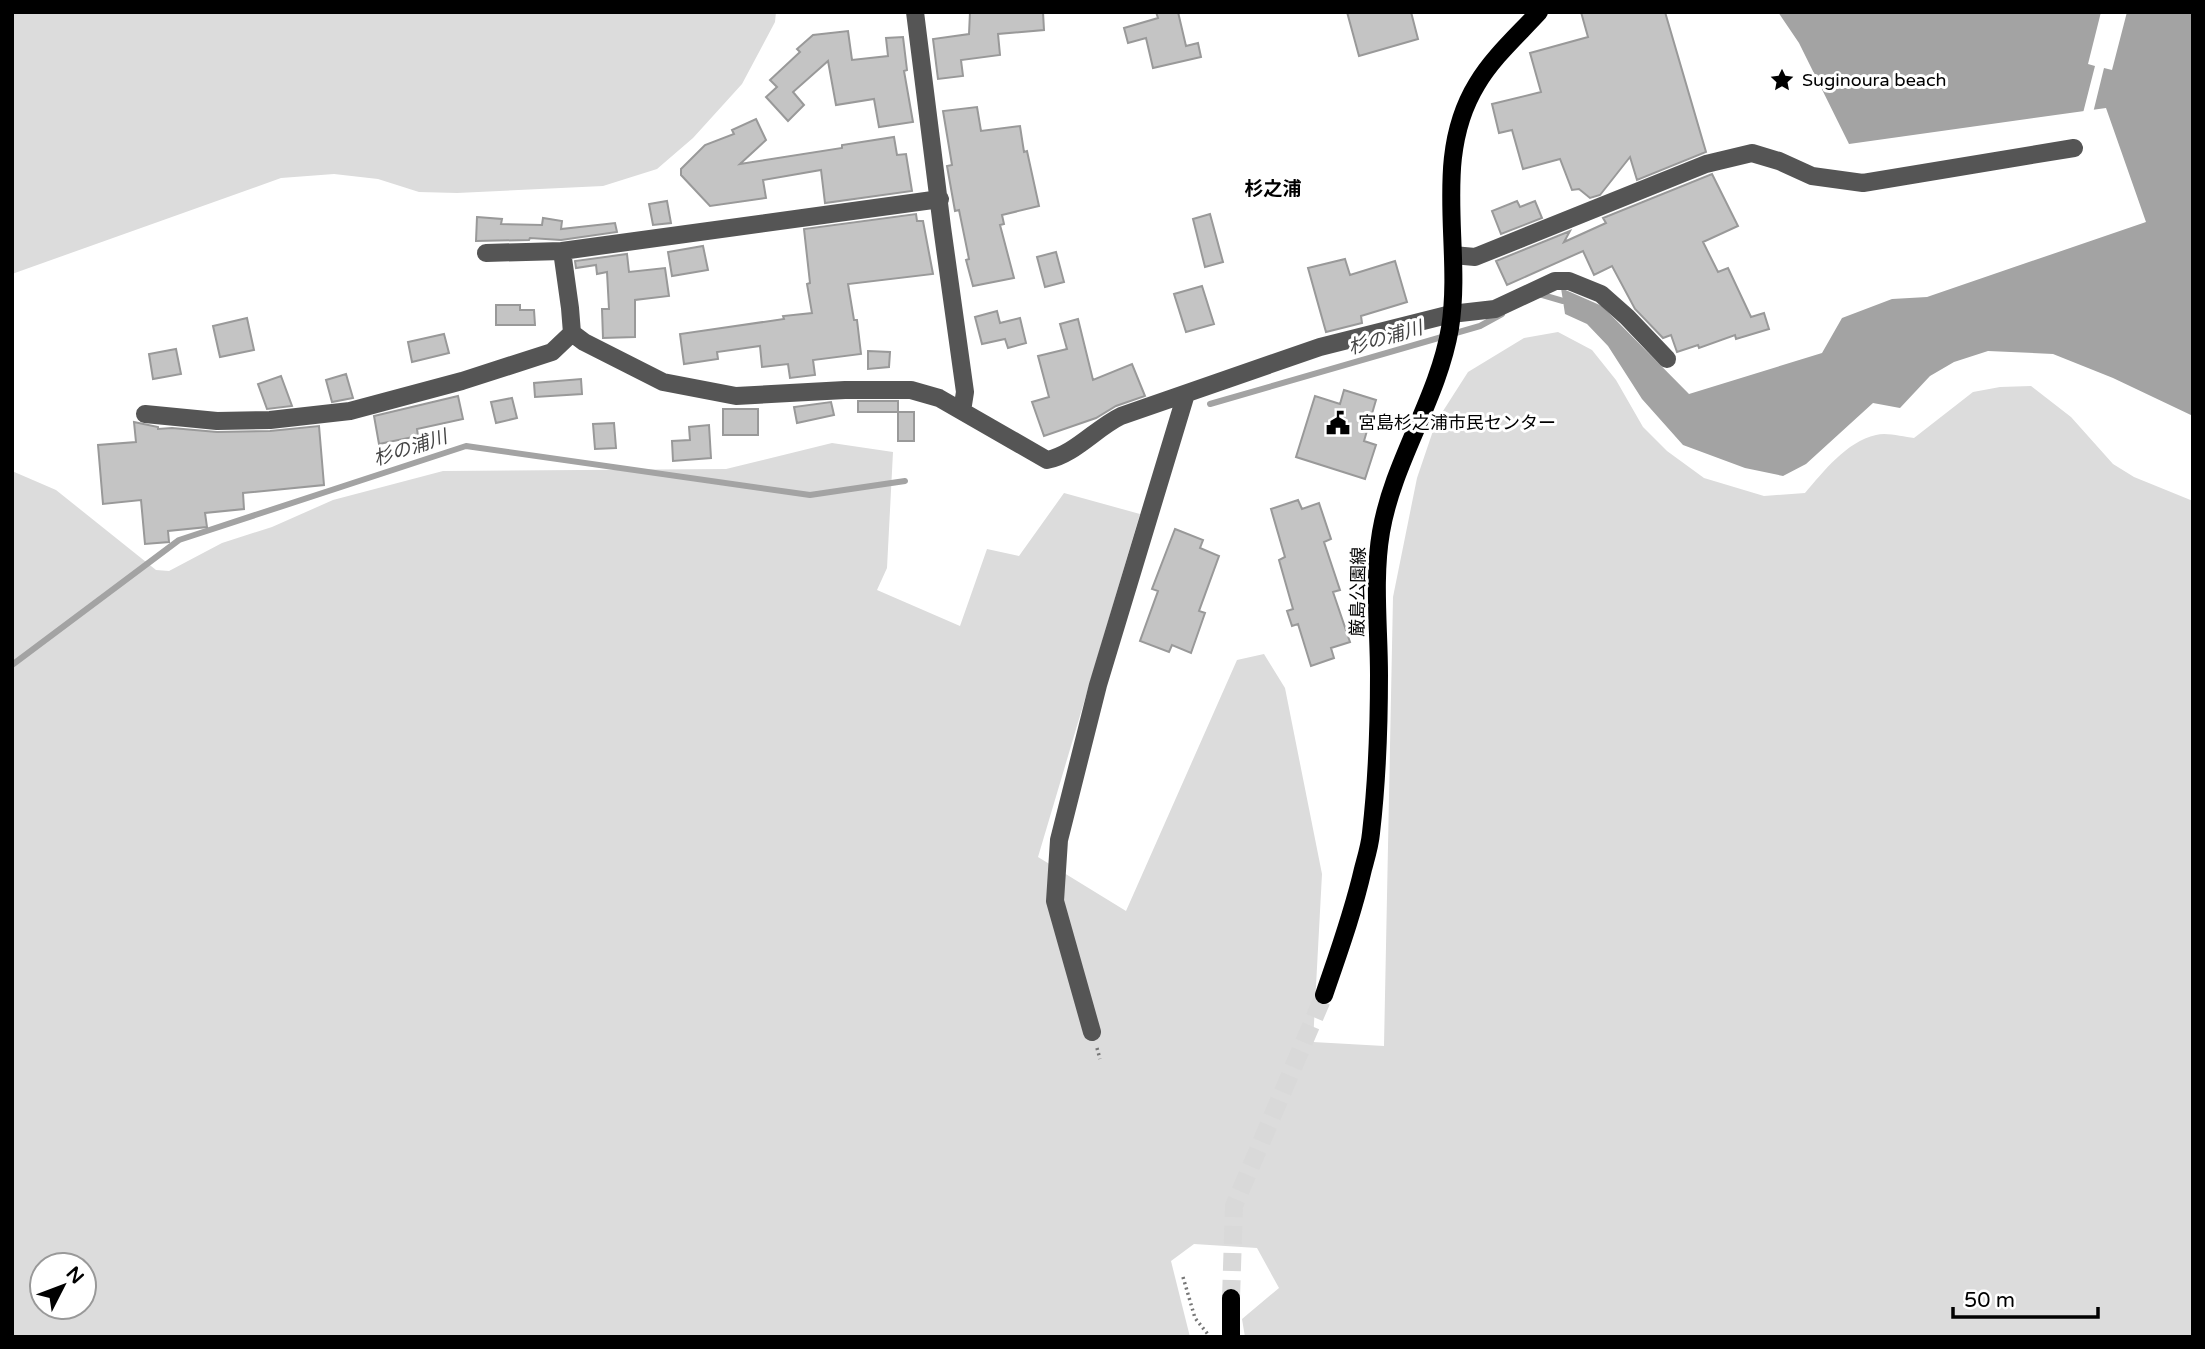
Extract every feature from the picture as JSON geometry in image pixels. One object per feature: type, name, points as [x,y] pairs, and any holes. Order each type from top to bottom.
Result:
[{"type":"main road","name":"厳島公園線","points":[[1324,995],[1353,910],[1371,836],[1377,743],[1377,567],[1381,534],[1387,502],[1441,361],[1450,321],[1453,255],[1451,164],[1459,124],[1486,69],[1539,12]]},
{"type":"main road","points":[[1231,1298],[1231,1337]]},
{"type":"street","points":[[915,12],[965,392],[962,411]]},
{"type":"street","points":[[1453,255],[1475,257],[1706,164],[1752,153],[1779,161],[1812,176],[1863,183],[2074,148]]},
{"type":"street","points":[[486,253],[562,251],[940,199]]},
{"type":"street","points":[[562,251],[572,333],[584,342],[663,382],[736,396],[845,390],[911,390],[939,398],[1047,460],[1060,457],[1105,424],[1121,416],[1320,347],[1450,321],[1494,309],[1555,281],[1569,281],[1601,294],[1667,359]]},
{"type":"street","points":[[145,414],[217,421],[270,420],[349,411],[462,381],[552,352],[572,333]]},
{"type":"street","points":[[1092,1032],[1055,901],[1059,840],[1098,685],[1186,394]]},
{"type":"path","points":[[1183,1278],[1195,1318],[1210,1337]]},
{"type":"shaded area","points":[[12,12],[776,12],[775,22],[742,84],[693,138],[657,169],[603,186],[457,193],[419,192],[378,179],[334,174],[281,178],[12,274]]},
{"type":"shaded area","points":[[1778,12],[2193,12],[2193,416],[2113,378],[2053,354],[1988,351],[1954,362],[1930,376],[1900,408],[1873,403],[1806,464],[1783,476],[1745,468],[1683,445],[1642,399],[1608,346],[1587,324],[1565,314],[1561,288],[1602,306],[1689,394],[1822,353],[1842,318],[1892,299],[1927,297],[2146,222],[2106,108],[1849,144],[1799,43]]},
{"type":"shaded area","points":[[1558,332],[1592,350],[1616,380],[1643,427],[1667,451],[1704,478],[1764,496],[1805,493],[1836,458],[1855,444],[1880,434],[1914,438],[1973,392],[2000,387],[2031,386],[2071,417],[2113,464],[2134,477],[2193,501],[2193,1337],[1245,1337],[1242,1319],[1279,1288],[1257,1248],[1194,1244],[1171,1261],[1190,1337],[12,1337],[12,471],[56,490],[156,570],[169,571],[222,543],[272,527],[333,500],[443,471],[726,469],[832,443],[893,452],[887,568],[877,590],[960,626],[987,549],[1019,556],[1064,493],[1140,514],[1038,857],[1126,911],[1237,660],[1264,654],[1285,688],[1322,874],[1313,1042],[1384,1046],[1393,597],[1417,478],[1436,422],[1468,372],[1524,338]]},
{"type":"pier","points":[[2101,12],[2127,12],[2112,70],[2104,68],[2093,113],[2087,114],[2083,113],[2095,66],[2088,64]]},
{"type":"building","points":[[970,12],[1043,12],[1044,30],[998,34],[1000,55],[961,60],[963,76],[938,79],[933,39],[969,34]]},
{"type":"building","points":[[1156,12],[1178,12],[1186,46],[1198,43],[1201,57],[1153,68],[1146,38],[1128,43],[1124,28],[1158,18]]},
{"type":"building","points":[[1347,12],[1411,12],[1418,39],[1359,56]]},
{"type":"building","points":[[1581,12],[1665,12],[1706,152],[1637,180],[1630,157],[1600,195],[1590,198],[1579,189],[1572,190],[1560,159],[1523,169],[1512,130],[1499,133],[1492,104],[1541,92],[1530,53],[1588,37]]},
{"type":"building","points":[[848,31],[852,60],[888,56],[886,38],[903,37],[907,70],[904,71],[913,122],[879,127],[874,99],[836,105],[828,61],[793,92],[804,105],[788,121],[766,97],[777,87],[770,80],[800,52],[797,49],[813,35]]},
{"type":"building","points":[[977,107],[981,131],[1020,126],[1024,152],[1027,151],[1039,206],[1002,215],[1004,224],[1000,225],[1014,278],[973,286],[966,260],[969,259],[959,210],[955,211],[947,166],[952,165],[943,111]]},
{"type":"building","points":[[756,119],[766,140],[740,164],[894,137],[897,155],[906,154],[912,191],[825,203],[821,170],[763,180],[766,198],[710,206],[681,175],[681,169],[705,145],[734,134],[732,130]]},
{"type":"building","points":[[1712,174],[1738,226],[1703,242],[1718,272],[1728,268],[1751,317],[1764,313],[1769,329],[1736,339],[1735,335],[1699,348],[1698,345],[1677,352],[1671,335],[1663,338],[1635,309],[1612,266],[1594,275],[1583,251],[1507,285],[1496,261],[1570,231],[1564,242],[1606,223],[1603,218]]},
{"type":"building","points":[[667,201],[671,223],[653,225],[649,204]]},
{"type":"building","points":[[1517,201],[1520,207],[1535,201],[1542,218],[1501,234],[1492,211]]},
{"type":"building","points":[[916,214],[917,221],[923,221],[933,274],[848,284],[854,320],[857,320],[861,354],[813,360],[815,375],[790,378],[788,364],[762,367],[760,346],[717,352],[718,359],[684,364],[680,334],[812,313],[807,284],[810,283],[804,229]]},
{"type":"building","points":[[1210,214],[1223,262],[1205,267],[1193,219]]},
{"type":"building","points":[[477,217],[502,219],[501,224],[542,225],[543,218],[562,221],[561,229],[615,223],[617,232],[561,240],[530,238],[476,241]]},
{"type":"building","points":[[703,246],[708,270],[672,276],[668,252]]},
{"type":"building","points":[[1056,252],[1064,282],[1045,287],[1037,257]]},
{"type":"building","points":[[627,254],[629,272],[665,268],[669,296],[635,300],[635,337],[603,338],[602,309],[609,309],[607,272],[597,274],[596,265],[576,268],[575,261]]},
{"type":"building","points":[[1345,259],[1350,275],[1395,261],[1407,302],[1361,316],[1362,323],[1326,332],[1308,268]]},
{"type":"building","points":[[1202,286],[1214,324],[1186,332],[1174,294]]},
{"type":"building","points":[[496,305],[520,305],[520,310],[534,310],[535,325],[496,325]]},
{"type":"building","points":[[997,311],[1000,323],[1020,318],[1026,343],[1008,348],[1005,339],[982,344],[975,317]]},
{"type":"building","points":[[247,318],[254,350],[220,357],[213,326]]},
{"type":"building","points":[[1078,319],[1093,380],[1132,364],[1145,396],[1116,406],[1096,418],[1044,436],[1032,402],[1049,397],[1038,356],[1067,349],[1060,324]]},
{"type":"building","points":[[444,334],[449,353],[412,362],[408,342]]},
{"type":"building","points":[[176,349],[181,374],[153,379],[149,354]]},
{"type":"building","points":[[868,351],[890,352],[889,367],[868,369]]},
{"type":"building","points":[[346,374],[353,398],[332,402],[326,380]]},
{"type":"building","points":[[281,376],[292,406],[267,409],[258,384]]},
{"type":"building","points":[[581,379],[582,394],[535,397],[534,383]]},
{"type":"building","name":"宮島杉之浦市民センター","points":[[1344,390],[1376,400],[1364,441],[1376,445],[1365,479],[1296,457],[1315,396],[1340,404]]},
{"type":"building","points":[[458,396],[463,419],[417,429],[418,436],[379,444],[374,416]]},
{"type":"building","points":[[512,398],[517,418],[496,423],[491,402]]},
{"type":"building","points":[[858,401],[898,401],[898,412],[858,412]]},
{"type":"building","points":[[831,402],[834,415],[797,423],[794,407]]},
{"type":"building","points":[[723,409],[758,409],[758,435],[723,435]]},
{"type":"building","points":[[898,412],[914,412],[914,441],[898,441]]},
{"type":"building","points":[[134,422],[158,429],[217,432],[270,431],[319,426],[324,485],[243,493],[244,509],[205,513],[207,527],[168,531],[169,542],[145,544],[141,500],[103,504],[98,445],[136,442]]},
{"type":"building","points":[[614,423],[616,448],[595,449],[593,424]]},
{"type":"building","points":[[709,425],[711,458],[673,461],[672,441],[690,440],[689,427]]},
{"type":"building","points":[[1298,500],[1302,509],[1319,503],[1331,539],[1324,542],[1340,590],[1333,592],[1350,642],[1331,648],[1334,658],[1311,666],[1298,624],[1292,626],[1287,611],[1293,609],[1279,560],[1285,557],[1271,509]]},
{"type":"building","points":[[1175,529],[1203,540],[1200,548],[1219,556],[1199,611],[1205,613],[1191,653],[1172,645],[1169,652],[1140,641],[1158,591],[1152,589]]},
{"type":"waterway","name":"杉の浦川","points":[[1539,294],[1563,301]]},
{"type":"waterway","name":"杉の浦川","points":[[1210,404],[1480,326],[1502,314]]},
{"type":"waterway","name":"杉の浦川","points":[[12,665],[179,540],[466,446],[810,495],[905,481]]},
{"type":"tunnel","points":[[1231,1298],[1234,1206],[1324,995]]},
{"type":"place","name":"Suginoura beach","points":[[1782,80]]},
{"type":"place","name":"宮島杉之浦市民センター","points":[[1338,423]]},
{"type":"district","name":"杉之浦","points":[[1273,188]]}]
